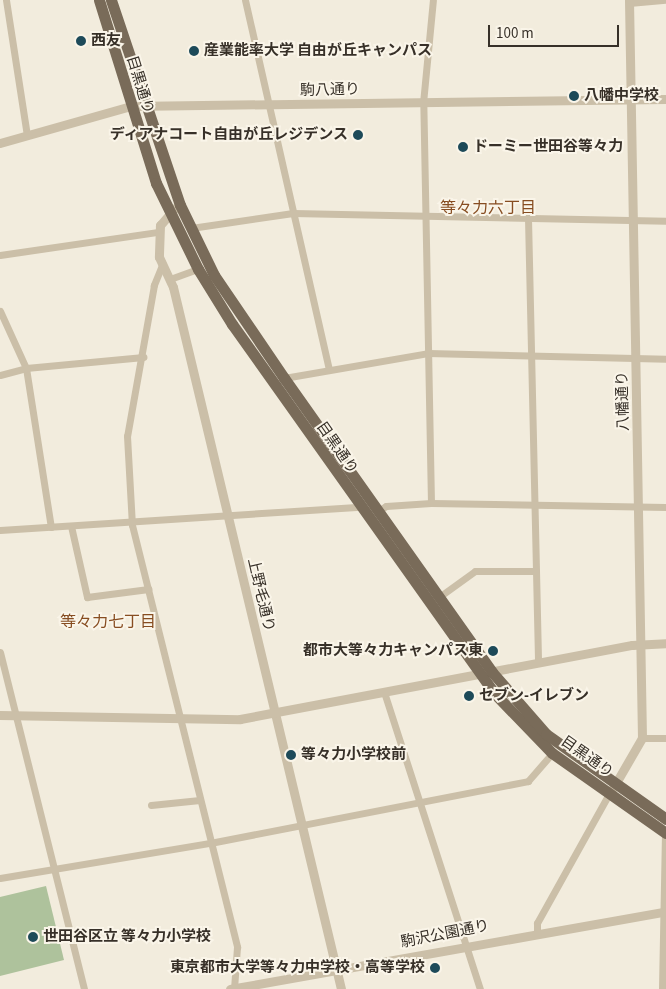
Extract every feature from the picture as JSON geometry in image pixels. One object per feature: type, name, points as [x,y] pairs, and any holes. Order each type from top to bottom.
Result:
[{"type":"main road","name":"目黒通り","points":[[99,0],[131,106],[170,212],[198,269],[360,507],[478,674],[552,753],[666,819]]},
{"type":"main road","name":"目黒通り","points":[[112,0],[143,106],[180,205],[214,275],[284,378],[492,672],[546,734],[613,787],[665,832]]},
{"type":"street","points":[[6,0],[27,135]]},
{"type":"street","points":[[245,0],[329,370]]},
{"type":"street","points":[[431,503],[423,103],[433,0]]},
{"type":"street","points":[[629,1],[666,0]]},
{"type":"street","name":"八幡通り","points":[[629,1],[642,738]]},
{"type":"street","name":"駒八通り","points":[[0,143],[131,106],[666,99]]},
{"type":"street","points":[[0,255],[158,232],[170,212],[180,205]]},
{"type":"street","points":[[191,228],[293,213],[666,221]]},
{"type":"street","points":[[528,218],[538,663]]},
{"type":"street","name":"上野毛通り","points":[[158,232],[162,265],[170,279],[229,517],[341,989]]},
{"type":"street","points":[[162,265],[154,285],[143,357],[127,436],[132,525],[237,947],[233,989]]},
{"type":"street","points":[[170,279],[198,269]]},
{"type":"street","points":[[0,312],[26,368],[51,527]]},
{"type":"street","points":[[284,378],[428,353],[666,359]]},
{"type":"street","points":[[0,375],[26,368],[143,357]]},
{"type":"street","points":[[378,511],[386,506],[431,503],[666,507]]},
{"type":"street","points":[[0,530],[132,525],[360,507]]},
{"type":"street","points":[[71,526],[87,597],[148,589]]},
{"type":"street","points":[[439,597],[475,571],[536,571]]},
{"type":"street","points":[[0,715],[224,720],[274,713],[641,644],[666,643]]},
{"type":"street","points":[[0,652],[84,989]]},
{"type":"street","points":[[384,692],[468,944],[480,989]]},
{"type":"street","points":[[537,932],[537,923],[642,738],[666,738]]},
{"type":"street","points":[[0,878],[210,843],[528,781],[552,753]]},
{"type":"street","points":[[150,806],[200,800]]},
{"type":"street","points":[[662,989],[665,832]]},
{"type":"street","name":"駒沢公園通り","points":[[233,989],[468,944],[664,912]]},
{"type":"green space","name":"世田谷区立 等々力小学校","points":[[46,886],[64,960],[0,976],[0,897]]},
{"type":"place","name":"西友","points":[[81,41]]},
{"type":"place","name":"産業能率大学 自由が丘キャンパス","points":[[194,51]]},
{"type":"place","name":"八幡中学校","points":[[574,96]]},
{"type":"place","name":"ディアナコート自由が丘レジデンス","points":[[358,135]]},
{"type":"place","name":"ドーミー世田谷等々力","points":[[463,147]]},
{"type":"place","name":"都市大等々力キャンパス東","points":[[493,651]]},
{"type":"place","name":"セブン-イレブン","points":[[469,696]]},
{"type":"place","name":"等々力小学校前","points":[[291,755]]},
{"type":"place","name":"世田谷区立 等々力小学校","points":[[33,937]]},
{"type":"place","name":"東京都市大学等々力中学校・高等学校","points":[[435,968]]},
{"type":"district","name":"等々力六丁目","points":[[488,208]]},
{"type":"district","name":"等々力七丁目","points":[[108,622]]}]
